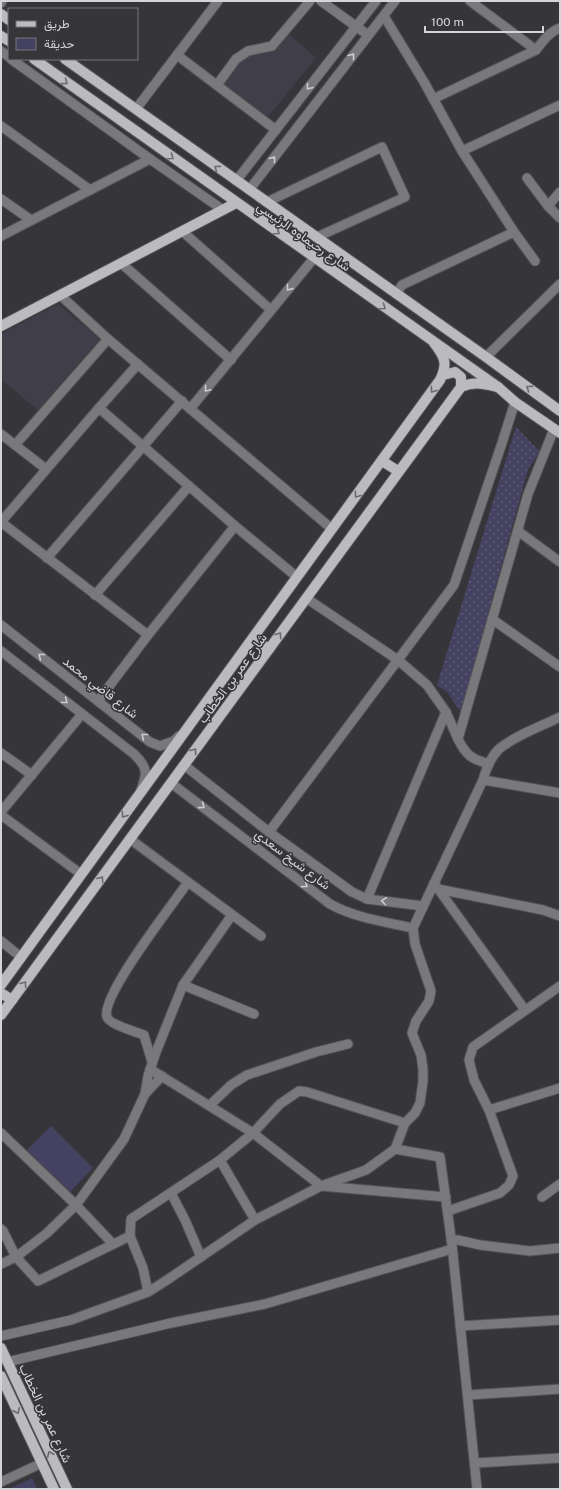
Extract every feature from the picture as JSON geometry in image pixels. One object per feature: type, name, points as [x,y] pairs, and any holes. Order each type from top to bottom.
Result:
[{"type":"main road","name":"شارع رحيماوه الرئيسي","points":[[35,60],[344,280],[498,387],[515,402],[557,431]]},
{"type":"main road","name":"شارع رحيماوه الرئيسي","points":[[66,60],[486,357],[560,412]]},
{"type":"main road","points":[[1,326],[236,203]]},
{"type":"main road","points":[[323,265],[330,266],[335,264],[336,258],[334,250]]},
{"type":"main road","points":[[344,280],[341,270],[344,267],[355,265]]},
{"type":"main road","points":[[434,343],[444,357],[445,370],[443,375]]},
{"type":"main road","points":[[443,375],[455,372],[461,376],[461,387],[469,383],[480,383],[498,387]]},
{"type":"main road","name":"شارع عمر بن الخطاب","points":[[1,985],[443,375]]},
{"type":"main road","name":"شارع عمر بن الخطاب","points":[[1,1015],[461,387]]},
{"type":"main road","points":[[382,461],[398,471]]},
{"type":"main road","points":[[253,638],[269,649]]},
{"type":"main road","points":[[48,920],[63,930]]},
{"type":"main road","points":[[1,993],[12,1000]]},
{"type":"main road","name":"شارع عمر بن الخطاب","points":[[1,1348],[67,1489]]},
{"type":"main road","name":"شارع عمر بن الخطاب","points":[[1,1376],[54,1489]]},
{"type":"street","points":[[136,109],[218,1]]},
{"type":"street","points":[[217,85],[236,59],[248,51],[272,46],[310,1]]},
{"type":"street","points":[[322,1],[368,35]]},
{"type":"street","points":[[236,181],[376,1]]},
{"type":"street","points":[[249,190],[395,1]]},
{"type":"street","points":[[470,1],[536,50]]},
{"type":"street","points":[[384,16],[462,151],[535,262]]},
{"type":"street","points":[[433,99],[536,50],[549,34],[560,28]]},
{"type":"street","points":[[177,55],[276,130]]},
{"type":"street","points":[[13,60],[223,210]]},
{"type":"street","points":[[462,151],[560,105]]},
{"type":"street","points":[[1,126],[90,190]]},
{"type":"street","points":[[267,202],[382,147],[405,197],[317,237]]},
{"type":"street","points":[[1,236],[150,159]]},
{"type":"street","points":[[244,170],[250,175],[258,178]]},
{"type":"street","points":[[527,178],[548,206],[560,218]]},
{"type":"street","points":[[548,206],[560,192]]},
{"type":"street","points":[[1,198],[31,220]]},
{"type":"street","points":[[182,231],[271,310]]},
{"type":"street","points":[[396,294],[402,285],[514,232]]},
{"type":"street","points":[[190,409],[314,258]]},
{"type":"street","points":[[121,263],[231,360]]},
{"type":"street","points":[[486,357],[560,284]]},
{"type":"street","points":[[60,295],[108,339],[332,529]]},
{"type":"street","points":[[15,445],[108,339]]},
{"type":"street","points":[[138,364],[1,522],[148,635]]},
{"type":"street","points":[[47,558],[182,401]]},
{"type":"street","points":[[269,832],[454,585],[515,402]]},
{"type":"street","points":[[99,408],[235,526],[297,577]]},
{"type":"street","points":[[458,739],[532,481],[557,431]]},
{"type":"street","points":[[1,434],[46,469]]},
{"type":"street","points":[[95,595],[189,486]]},
{"type":"street","points":[[98,701],[148,635],[235,526]]},
{"type":"street","points":[[518,531],[560,562]]},
{"type":"street","points":[[306,598],[398,660],[427,685],[446,712],[464,751],[474,760],[489,764]]},
{"type":"street","points":[[492,619],[560,667]]},
{"type":"street","name":"شارع قاضي محمد","points":[[1,625],[150,742],[160,746],[166,745],[188,728]]},
{"type":"street","points":[[1,651],[134,754],[143,763],[145,768],[145,779],[142,789],[134,802]]},
{"type":"street","points":[[367,899],[446,712]]},
{"type":"street","points":[[82,714],[1,814],[82,874]]},
{"type":"street","points":[[1,1336],[71,1320],[148,1292],[255,1220],[321,1186],[366,1170],[395,1148],[405,1123],[415,1113],[420,1103],[423,1081],[421,1055],[412,1033],[413,1027],[429,1001],[431,991],[415,944],[414,928],[423,906],[436,886],[489,764],[498,750],[511,741],[560,717]]},
{"type":"street","points":[[1,753],[32,775]]},
{"type":"street","name":"شارع شيخ سعدي","points":[[184,765],[269,832],[352,892],[367,899],[423,906]]},
{"type":"street","points":[[483,780],[560,793]]},
{"type":"street","name":"شارع شيخ سعدي","points":[[171,783],[330,904],[341,910],[360,916],[414,928]]},
{"type":"street","points":[[130,839],[260,936]]},
{"type":"street","points":[[160,1041],[111,1022],[107,1017],[106,1010],[134,956],[188,882]]},
{"type":"street","points":[[436,886],[543,910],[560,916]]},
{"type":"street","points":[[436,886],[525,1010]]},
{"type":"street","points":[[1,1264],[16,1257],[47,1233],[76,1205],[124,1139],[145,1094],[151,1066],[183,985],[232,915]]},
{"type":"street","points":[[1,941],[21,957]]},
{"type":"street","points":[[183,985],[254,1014]]},
{"type":"street","points":[[448,1211],[500,1193],[509,1185],[513,1176],[489,1110],[474,1080],[469,1060],[473,1047],[560,986]]},
{"type":"street","points":[[144,1035],[151,1066],[162,1076],[210,1105],[253,1134],[321,1186],[446,1197]]},
{"type":"street","points":[[210,1105],[231,1086],[247,1075],[316,1052],[348,1044]]},
{"type":"street","points":[[145,1094],[162,1076]]},
{"type":"street","points":[[489,1110],[560,1088]]},
{"type":"street","points":[[148,1292],[143,1268],[130,1236],[131,1219],[220,1160],[253,1134],[280,1104],[299,1091],[307,1092],[405,1123]]},
{"type":"street","points":[[1,1133],[76,1205],[113,1244]]},
{"type":"street","points":[[395,1148],[440,1157],[452,1244],[477,1489]]},
{"type":"street","points":[[220,1160],[255,1220]]},
{"type":"street","points":[[542,1197],[560,1184]]},
{"type":"street","points":[[171,1193],[185,1220],[201,1257]]},
{"type":"street","points":[[1,1229],[16,1257],[38,1281],[130,1236]]},
{"type":"street","points":[[7,1362],[171,1323],[265,1304],[452,1244],[458,1240],[480,1245],[530,1251],[560,1248]]},
{"type":"street","points":[[460,1326],[560,1320]]},
{"type":"street","points":[[468,1395],[560,1389]]},
{"type":"street","points":[[475,1463],[560,1458]]},
{"type":"street","points":[[1,1482],[42,1463]]},
{"type":"shaded area","points":[[289,34],[316,58],[267,118],[221,84],[239,61],[248,55],[275,51]]},
{"type":"shaded area","points":[[58,304],[100,339],[38,410],[1,379],[1,334]]},
{"type":"green space","points":[[516,427],[540,452],[528,469],[461,712],[447,692],[437,685]]},
{"type":"green space","points":[[51,1126],[93,1168],[69,1193],[27,1150]]},
{"type":"green space","points":[[32,1478],[37,1489],[9,1489]]}]
